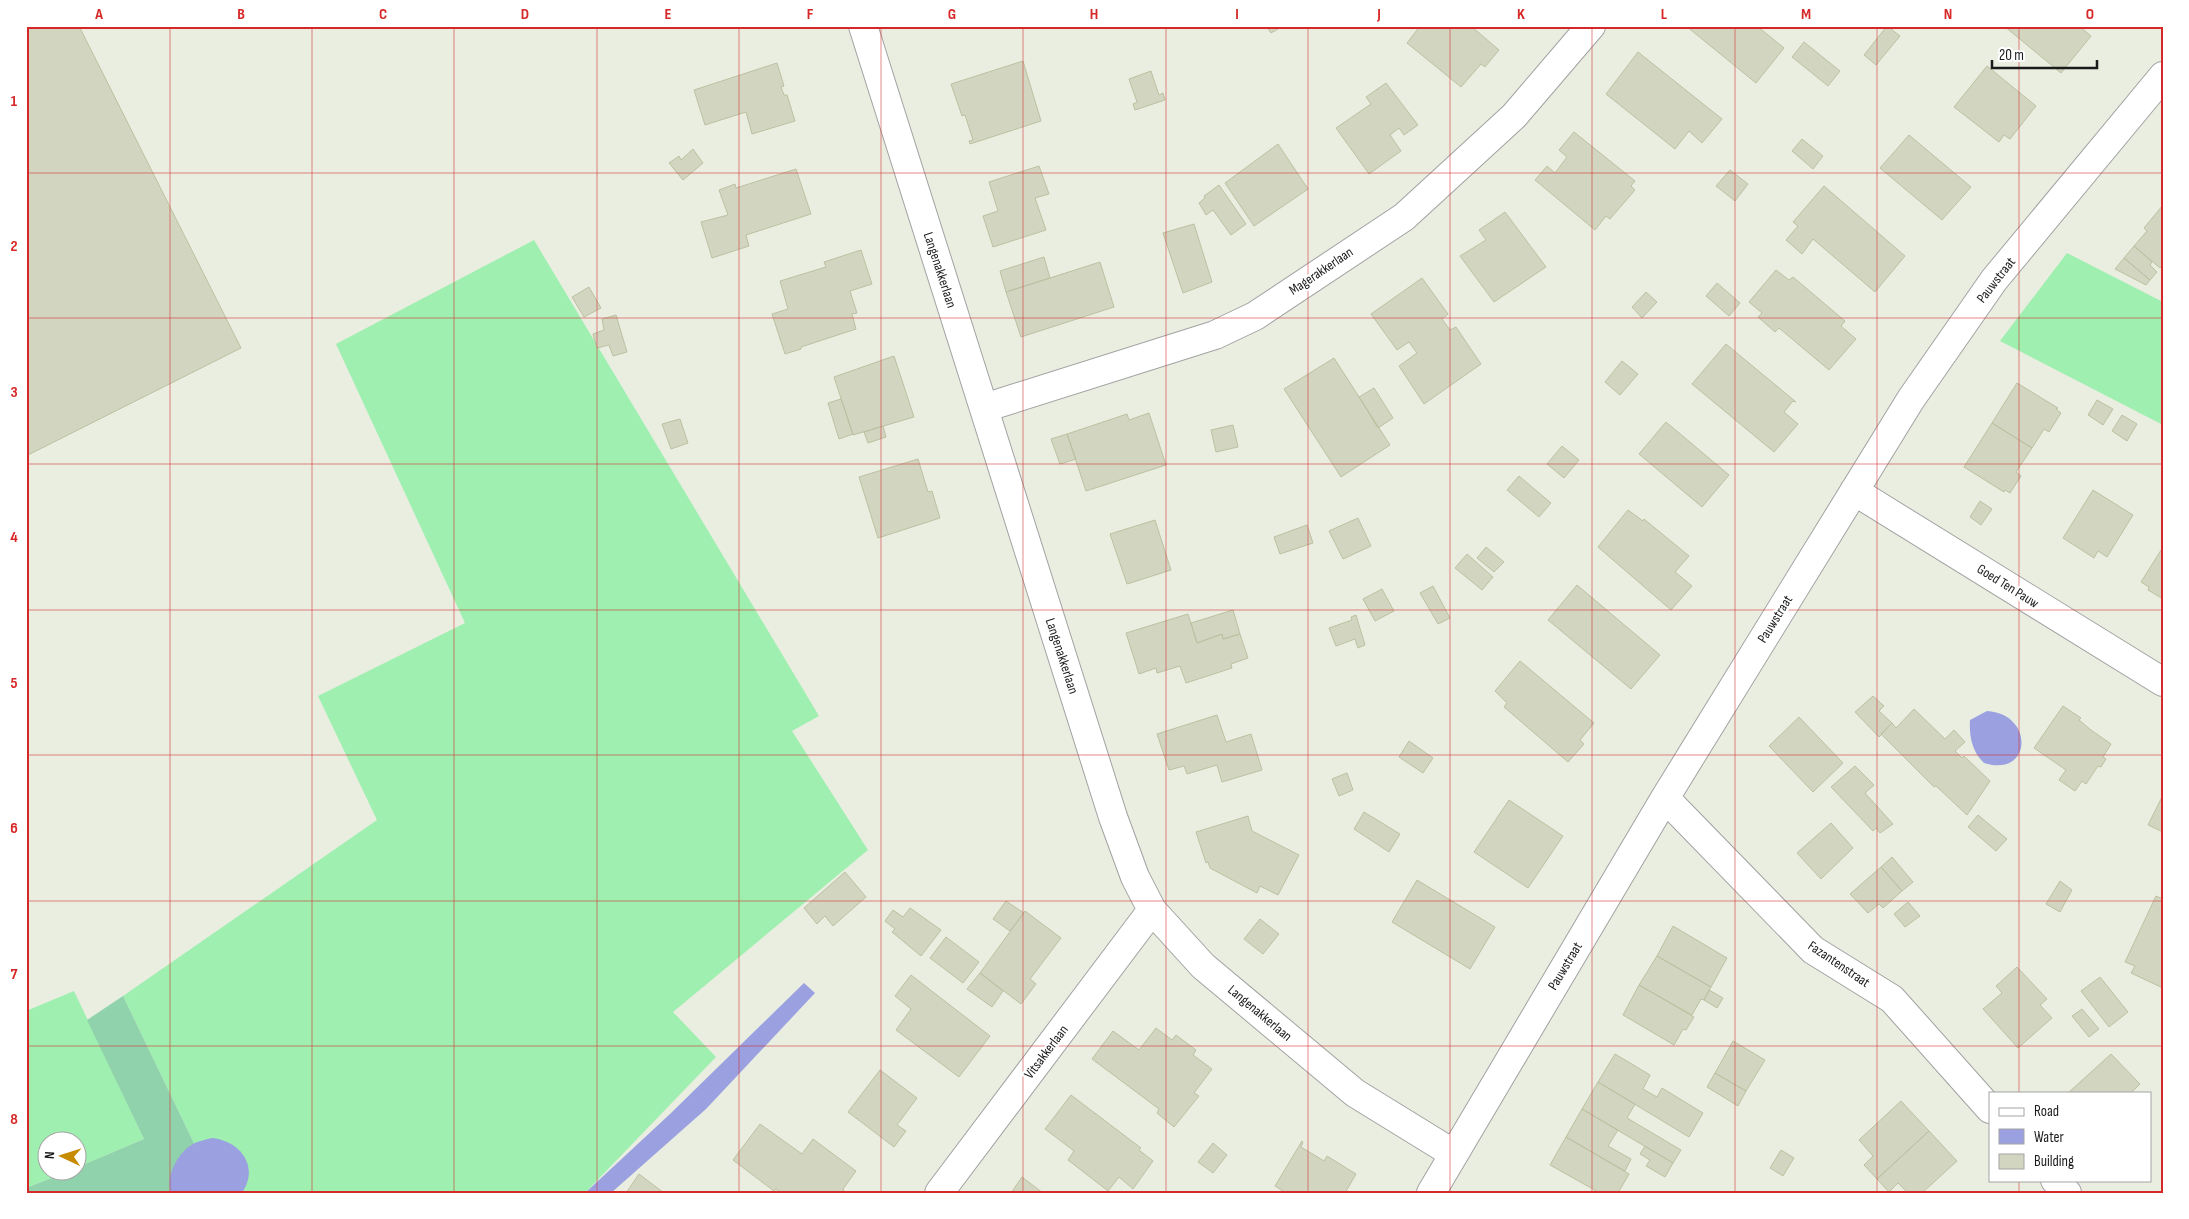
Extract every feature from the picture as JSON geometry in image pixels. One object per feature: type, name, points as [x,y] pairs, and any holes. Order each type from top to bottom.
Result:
[{"type":"street","name":"Langenakkerlaan","points":[[863,26],[1113,817],[1135,877],[1152,910],[1203,966],[1355,1093],[1454,1154]]},
{"type":"street","name":"Magerakkerlaan","points":[[984,408],[1215,335],[1254,316],[1404,217],[1514,116],[1590,26]]},
{"type":"street","name":"Pauwstraat","points":[[1431,1193],[1665,798],[1911,399],[1994,280],[2163,76]]},
{"type":"street","name":"Goed Ten Pauw","points":[[1854,491],[2163,682]]},
{"type":"street","name":"Fazantenstraat","points":[[1665,798],[1813,950],[1892,999],[1989,1108]]},
{"type":"street","name":"Vitsakkerlaan","points":[[939,1193],[1152,910]]},
{"type":"green space","points":[[534,240],[819,716],[792,731],[868,850],[673,1012],[716,1057],[585,1193],[218,1193],[123,996],[377,820],[318,696],[465,623],[336,344]]},
{"type":"green space","points":[[2067,253],[2163,302],[2163,425],[2000,341]]},
{"type":"green space","points":[[74,991],[144,1139],[88,1163],[88,1132],[38,1132],[38,1182],[41,1182],[26,1188],[26,1011]]},
{"type":"green space","points":[[123,996],[218,1193],[26,1193],[26,1188],[41,1182],[88,1182],[88,1163],[144,1139],[87,1020]]},
{"type":"water","points":[[1987,711],[2003,715],[2014,722],[2020,733],[2022,744],[2019,754],[2011,762],[2000,765],[1984,763],[1974,749],[1970,732],[1970,720]]},
{"type":"water","points":[[804,983],[815,993],[706,1109],[611,1193],[585,1193],[670,1114]]},
{"type":"water","points":[[212,1138],[231,1144],[244,1156],[249,1173],[242,1193],[171,1193],[171,1173],[182,1153],[199,1141]]},
{"type":"building","points":[[26,26],[79,26],[241,348],[26,456]]},
{"type":"building","points":[[1266,26],[1283,26],[1271,33]]},
{"type":"building","points":[[1420,26],[1471,26],[1499,50],[1485,67],[1481,64],[1461,87],[1407,43]]},
{"type":"building","points":[[1686,26],[1757,26],[1784,48],[1756,83]]},
{"type":"building","points":[[1887,26],[1900,36],[1876,65],[1864,55]]},
{"type":"building","points":[[2004,26],[2079,26],[2091,36],[2061,73]]},
{"type":"building","points":[[1804,42],[1840,71],[1828,86],[1792,57]]},
{"type":"building","points":[[1638,52],[1722,119],[1702,143],[1689,131],[1675,149],[1606,94]]},
{"type":"building","points":[[1023,61],[1041,121],[970,144],[969,141],[973,140],[965,115],[962,116],[951,84]]},
{"type":"building","points":[[777,63],[784,86],[781,87],[784,95],[787,95],[795,121],[752,134],[746,112],[705,125],[694,90]]},
{"type":"building","points":[[1987,66],[2036,106],[2010,139],[2004,135],[1999,142],[1954,107]]},
{"type":"building","points":[[1151,71],[1159,95],[1163,93],[1165,100],[1135,110],[1133,104],[1137,102],[1129,79]]},
{"type":"building","points":[[1386,83],[1418,125],[1404,135],[1399,128],[1390,135],[1401,151],[1369,174],[1336,128],[1371,104],[1366,97]]},
{"type":"building","points":[[1574,132],[1635,181],[1631,186],[1635,190],[1610,219],[1606,216],[1595,230],[1535,180],[1547,166],[1555,173],[1567,157],[1559,150]]},
{"type":"building","points":[[1909,135],[1971,187],[1942,220],[1880,168]]},
{"type":"building","points":[[1802,139],[1823,156],[1813,169],[1792,151]]},
{"type":"building","points":[[1278,144],[1308,189],[1254,226],[1225,183]]},
{"type":"building","points":[[693,149],[703,163],[683,180],[669,163],[679,156],[681,160]]},
{"type":"building","points":[[1039,166],[1049,194],[1035,198],[1046,230],[993,247],[983,216],[998,211],[989,182]]},
{"type":"building","points":[[796,169],[811,214],[746,235],[749,246],[712,258],[701,222],[728,215],[719,190],[735,184],[736,188]]},
{"type":"building","points":[[1730,170],[1748,184],[1735,201],[1716,186]]},
{"type":"building","points":[[1219,185],[1246,224],[1231,235],[1213,210],[1206,215],[1199,203],[1205,198],[1204,196]]},
{"type":"building","points":[[1824,186],[1905,256],[1875,292],[1813,239],[1802,254],[1786,240],[1798,226],[1793,222]]},
{"type":"building","points":[[2163,205],[2163,265],[2160,268],[2134,246],[2147,231],[2144,228]]},
{"type":"building","points":[[1505,212],[1546,267],[1494,302],[1460,256],[1486,240],[1479,230]]},
{"type":"building","points":[[1194,224],[1212,282],[1183,293],[1163,233]]},
{"type":"building","points":[[2134,246],[2152,262],[2150,265],[2157,272],[2150,280],[2124,258]]},
{"type":"building","points":[[861,250],[872,284],[850,291],[857,313],[852,314],[856,329],[785,354],[772,314],[788,309],[780,281],[826,267],[824,262]]},
{"type":"building","points":[[1044,257],[1050,278],[1006,292],[1000,271]]},
{"type":"building","points":[[2124,258],[2150,280],[2146,285],[2115,269]]},
{"type":"building","points":[[1100,262],[1114,307],[1021,337],[1006,292]]},
{"type":"building","points":[[1776,270],[1789,280],[1793,277],[1845,321],[1841,326],[1856,339],[1829,370],[1779,328],[1775,332],[1758,317],[1762,313],[1749,302]]},
{"type":"building","points":[[1422,278],[1448,314],[1442,319],[1450,330],[1456,327],[1481,364],[1424,404],[1399,366],[1417,353],[1409,342],[1397,350],[1371,314]]},
{"type":"building","points":[[1717,283],[1740,303],[1729,316],[1706,296]]},
{"type":"building","points":[[589,287],[601,308],[584,317],[572,297]]},
{"type":"building","points":[[1646,292],[1657,302],[1642,318],[1632,307]]},
{"type":"building","points":[[616,315],[627,352],[613,356],[609,345],[597,348],[593,334],[604,330],[602,319]]},
{"type":"building","points":[[1726,344],[1796,402],[1793,401],[1784,412],[1798,424],[1774,452],[1692,384]]},
{"type":"building","points":[[894,356],[914,417],[853,435],[834,377]]},
{"type":"building","points":[[1334,358],[1390,445],[1341,477],[1284,389]]},
{"type":"building","points":[[1622,361],[1638,374],[1620,395],[1605,382]]},
{"type":"building","points":[[2017,383],[2058,408],[2056,409],[2061,413],[2049,432],[2044,429],[2032,448],[1992,423]]},
{"type":"building","points":[[1374,388],[1393,418],[1378,428],[1359,397]]},
{"type":"building","points":[[841,399],[853,434],[839,439],[828,403]]},
{"type":"building","points":[[2097,400],[2113,409],[2103,425],[2088,415]]},
{"type":"building","points":[[1149,413],[1166,465],[1086,491],[1067,434],[1127,414],[1129,420]]},
{"type":"building","points":[[2122,415],[2137,424],[2127,441],[2112,431]]},
{"type":"building","points":[[680,419],[688,443],[671,449],[662,424]]},
{"type":"building","points":[[1666,422],[1729,475],[1702,507],[1639,454]]},
{"type":"building","points":[[1992,423],[2032,448],[2016,472],[2021,476],[2010,493],[2005,490],[2004,492],[1964,467]]},
{"type":"building","points":[[1233,425],[1238,447],[1216,452],[1211,430]]},
{"type":"building","points":[[883,426],[886,437],[868,443],[864,432]]},
{"type":"building","points":[[1067,434],[1076,459],[1060,464],[1051,439]]},
{"type":"building","points":[[1562,446],[1579,460],[1564,478],[1547,464]]},
{"type":"building","points":[[918,459],[928,492],[932,491],[940,518],[878,538],[859,477]]},
{"type":"building","points":[[1519,476],[1551,503],[1539,517],[1507,490]]},
{"type":"building","points":[[2093,490],[2133,515],[2107,557],[2098,551],[2094,558],[2063,538]]},
{"type":"building","points":[[1980,501],[1992,509],[1981,525],[1970,517]]},
{"type":"building","points":[[1628,510],[1643,521],[1644,519],[1689,556],[1675,572],[1692,586],[1671,610],[1598,547]]},
{"type":"building","points":[[1358,518],[1371,546],[1343,559],[1329,531]]},
{"type":"building","points":[[1155,520],[1171,570],[1127,584],[1110,534]]},
{"type":"building","points":[[1307,525],[1313,543],[1280,554],[1274,537]]},
{"type":"building","points":[[1486,547],[1504,562],[1494,572],[1477,558]]},
{"type":"building","points":[[2163,547],[2163,599],[2148,590],[2149,587],[2141,582]]},
{"type":"building","points":[[1467,554],[1493,577],[1482,590],[1455,568]]},
{"type":"building","points":[[1577,585],[1660,655],[1631,689],[1548,620]]},
{"type":"building","points":[[1433,586],[1450,618],[1438,624],[1420,593]]},
{"type":"building","points":[[1382,589],[1394,611],[1375,621],[1363,599]]},
{"type":"building","points":[[1233,610],[1240,634],[1223,639],[1222,634],[1197,643],[1191,623]]},
{"type":"building","points":[[1188,614],[1197,643],[1222,634],[1223,639],[1240,634],[1248,658],[1231,664],[1232,668],[1186,683],[1180,666],[1157,673],[1156,668],[1139,674],[1126,633]]},
{"type":"building","points":[[1356,615],[1365,645],[1358,648],[1355,639],[1336,646],[1329,628],[1352,620],[1351,617]]},
{"type":"building","points":[[1520,661],[1594,723],[1580,740],[1584,744],[1568,762],[1504,707],[1507,703],[1495,691]]},
{"type":"building","points":[[1873,696],[1884,706],[1879,711],[1892,723],[1879,737],[1855,712]]},
{"type":"building","points":[[2063,706],[2081,718],[2079,720],[2111,744],[2103,757],[2106,759],[2101,767],[2098,766],[2086,784],[2082,781],[2075,791],[2059,780],[2066,770],[2034,748]]},
{"type":"building","points":[[1914,709],[1945,739],[1954,730],[1965,742],[1955,751],[1962,758],[1964,756],[1990,781],[1967,815],[1936,786],[1934,787],[1881,734],[1892,723],[1896,728]]},
{"type":"building","points":[[1217,715],[1226,742],[1251,734],[1262,770],[1222,782],[1217,765],[1187,774],[1184,766],[1169,770],[1157,734]]},
{"type":"building","points":[[1799,717],[1843,763],[1813,792],[1769,746]]},
{"type":"building","points":[[1409,741],[1433,758],[1423,773],[1399,757]]},
{"type":"building","points":[[1855,766],[1874,785],[1865,793],[1893,824],[1880,833],[1876,828],[1873,831],[1831,787]]},
{"type":"building","points":[[1347,773],[1353,790],[1339,796],[1332,779]]},
{"type":"building","points":[[2163,795],[2163,832],[2148,825]]},
{"type":"building","points":[[1509,800],[1563,836],[1528,888],[1474,852]]},
{"type":"building","points":[[1364,812],[1400,834],[1389,852],[1354,829]]},
{"type":"building","points":[[1978,815],[2007,839],[1996,851],[1968,827]]},
{"type":"building","points":[[1248,816],[1252,831],[1299,855],[1278,895],[1260,886],[1257,893],[1210,868],[1208,862],[1206,863],[1196,832]]},
{"type":"building","points":[[1831,823],[1853,848],[1821,879],[1797,853]]},
{"type":"building","points":[[1892,857],[1913,882],[1902,891],[1881,867]]},
{"type":"building","points":[[1881,867],[1902,891],[1883,908],[1879,904],[1868,913],[1850,894]]},
{"type":"building","points":[[845,872],[866,897],[833,926],[825,916],[817,924],[804,908]]},
{"type":"building","points":[[1417,880],[1495,927],[1470,969],[1392,922]]},
{"type":"building","points":[[2060,881],[2072,890],[2060,912],[2046,904]]},
{"type":"building","points":[[2156,896],[2163,899],[2163,988],[2131,973],[2135,966],[2125,962]]},
{"type":"building","points":[[1006,901],[1024,913],[1010,931],[993,919]]},
{"type":"building","points":[[1908,902],[1920,916],[1905,927],[1894,914]]},
{"type":"building","points":[[910,908],[941,930],[921,956],[892,932],[895,929],[885,921],[893,910],[903,917]]},
{"type":"building","points":[[1025,911],[1061,938],[1030,979],[1036,984],[1021,1004],[980,973]]},
{"type":"building","points":[[1260,919],[1279,934],[1263,954],[1244,939]]},
{"type":"building","points":[[1673,926],[1727,958],[1711,987],[1657,956]]},
{"type":"building","points":[[946,937],[979,962],[963,983],[930,958]]},
{"type":"building","points":[[1657,956],[1711,987],[1704,1000],[1701,999],[1692,1015],[1639,985]]},
{"type":"building","points":[[2017,967],[2047,999],[2040,1005],[2052,1018],[2018,1048],[1983,1009],[2002,993],[1996,986]]},
{"type":"building","points":[[980,973],[1003,991],[992,1007],[967,989]]},
{"type":"building","points":[[911,975],[990,1036],[959,1077],[896,1030],[911,1009],[895,996]]},
{"type":"building","points":[[2100,977],[2128,1012],[2109,1027],[2081,991]]},
{"type":"building","points":[[1639,985],[1694,1017],[1686,1030],[1683,1029],[1674,1045],[1623,1015]]},
{"type":"building","points":[[1709,990],[1723,998],[1717,1008],[1704,1000]]},
{"type":"building","points":[[2082,1009],[2099,1029],[2089,1037],[2072,1016]]},
{"type":"building","points":[[1156,1028],[1172,1040],[1176,1035],[1196,1050],[1193,1055],[1212,1069],[1194,1093],[1199,1096],[1174,1127],[1157,1113],[1159,1109],[1092,1059],[1113,1031],[1139,1050]]},
{"type":"building","points":[[1733,1041],[1765,1060],[1746,1091],[1715,1073]]},
{"type":"building","points":[[1615,1054],[1650,1075],[1643,1089],[1657,1097],[1662,1088],[1703,1113],[1689,1137],[1598,1082]]},
{"type":"building","points":[[2111,1054],[2140,1084],[2132,1092],[2069,1092]]},
{"type":"building","points":[[880,1070],[917,1098],[897,1125],[906,1131],[894,1147],[848,1112]]},
{"type":"building","points":[[1715,1073],[1746,1091],[1738,1106],[1707,1087]]},
{"type":"building","points":[[1598,1082],[1635,1104],[1627,1118],[1681,1150],[1673,1163],[1582,1109]]},
{"type":"building","points":[[1071,1095],[1141,1148],[1139,1150],[1153,1161],[1133,1189],[1119,1177],[1108,1191],[1068,1160],[1074,1151],[1045,1129]]},
{"type":"building","points":[[1901,1101],[1929,1131],[1877,1179],[1864,1165],[1873,1156],[1859,1140]]},
{"type":"building","points":[[1582,1109],[1618,1130],[1608,1146],[1631,1159],[1625,1171],[1566,1137]]},
{"type":"building","points":[[760,1124],[802,1154],[813,1139],[856,1171],[843,1189],[843,1193],[781,1193],[776,1189],[774,1191],[733,1160]]},
{"type":"building","points":[[1929,1131],[1957,1161],[1922,1193],[1908,1193],[1898,1183],[1889,1192],[1877,1179]]},
{"type":"building","points":[[1566,1137],[1629,1174],[1618,1193],[1600,1193],[1550,1165]]},
{"type":"building","points":[[1302,1141],[1301,1147],[1324,1161],[1327,1156],[1356,1174],[1345,1193],[1286,1193],[1275,1186]]},
{"type":"building","points":[[1213,1143],[1227,1155],[1213,1173],[1198,1162]]},
{"type":"building","points":[[1645,1146],[1673,1163],[1665,1177],[1646,1166],[1650,1160],[1640,1154]]},
{"type":"building","points":[[1781,1150],[1794,1158],[1783,1176],[1770,1168]]},
{"type":"building","points":[[639,1174],[664,1193],[626,1193]]},
{"type":"building","points":[[1022,1177],[1043,1193],[1011,1193]]}]
